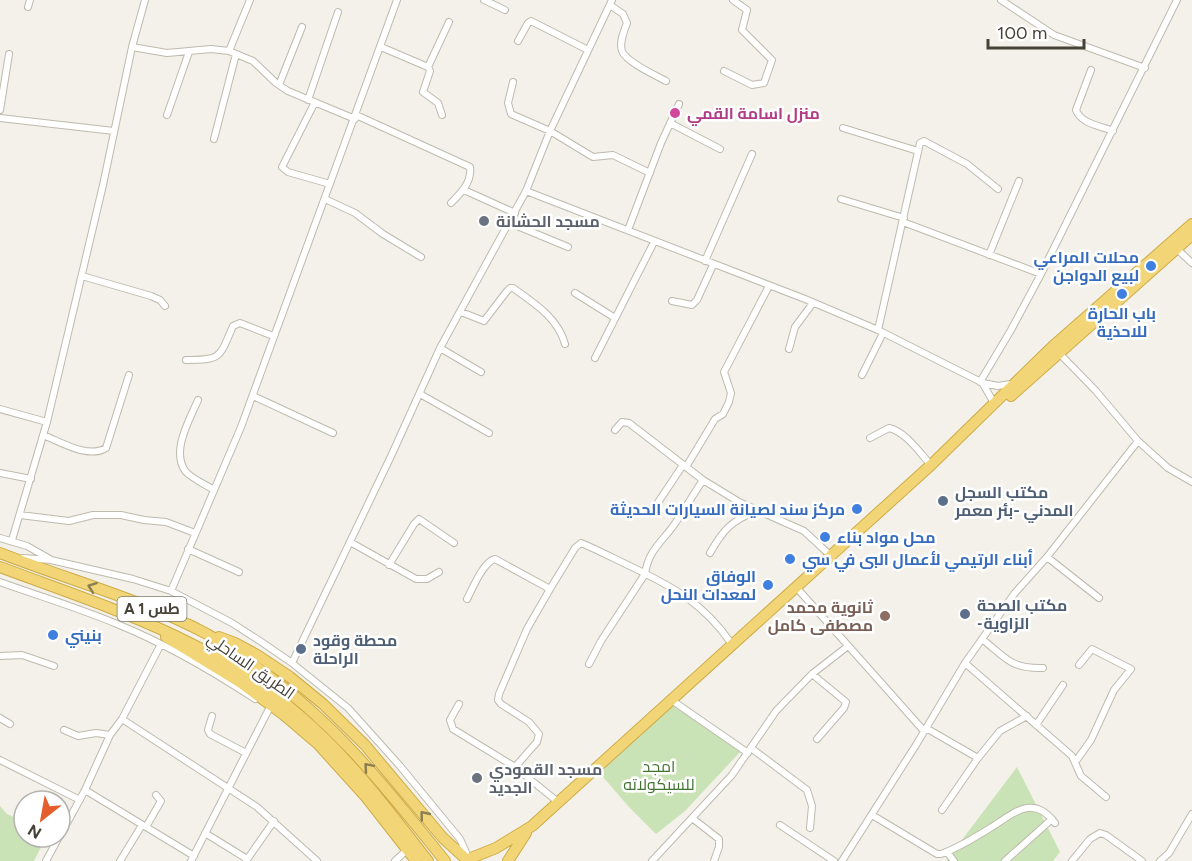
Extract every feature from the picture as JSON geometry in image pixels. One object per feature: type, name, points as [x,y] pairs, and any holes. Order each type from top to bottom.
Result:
[{"type":"highway","points":[[1112,301],[1192,224]]},
{"type":"highway","points":[[446,861],[471,858],[496,848],[532,826],[731,643],[931,465],[1013,384],[1192,235]]},
{"type":"highway","points":[[982,417],[999,406],[1055,350]]},
{"type":"highway","name":"الطريق الساحلي","points":[[0,553],[151,608],[207,635],[287,697],[333,729],[366,764],[446,861]]},
{"type":"highway","name":"الطريق الساحلي","points":[[0,567],[150,622],[186,639],[287,697],[349,764],[428,861]]},
{"type":"highway","points":[[150,622],[166,637],[222,670],[302,729],[333,759],[416,861]]},
{"type":"highway","points":[[207,635],[223,638],[250,651],[305,689],[365,745],[438,833],[471,858]]},
{"type":"highway","points":[[508,861],[532,826]]},
{"type":"street","points":[[12,540],[47,422],[82,276],[132,47],[145,0]]},
{"type":"street","points":[[214,139],[232,53],[250,0]]},
{"type":"street","points":[[171,591],[253,396],[397,0]]},
{"type":"street","points":[[484,0],[505,10]]},
{"type":"street","points":[[724,71],[752,85],[764,83],[772,60],[742,30],[747,10],[733,0]]},
{"type":"street","points":[[1001,0],[1054,36],[1145,68]]},
{"type":"street","points":[[981,382],[1041,274],[1177,0]]},
{"type":"street","points":[[292,663],[441,348],[526,191],[550,131],[611,2],[623,14],[627,23],[621,42],[625,56],[666,81]]},
{"type":"street","points":[[308,99],[338,12]]},
{"type":"street","points":[[518,41],[531,21],[588,50]]},
{"type":"street","points":[[442,115],[438,103],[423,92],[430,71],[428,67],[449,22]]},
{"type":"street","points":[[279,86],[302,27]]},
{"type":"street","points":[[132,47],[167,53],[211,49],[232,53],[254,62],[279,86],[465,164],[470,167],[471,173],[464,190],[451,203]]},
{"type":"street","points":[[381,47],[428,67]]},
{"type":"street","points":[[167,116],[189,52]]},
{"type":"street","points":[[0,110],[9,54]]},
{"type":"street","points":[[1091,70],[1076,110],[1078,116],[1083,120],[1113,130]]},
{"type":"street","points":[[513,82],[508,103],[510,113],[550,131],[593,157],[613,155],[650,173]]},
{"type":"street","points":[[315,102],[282,167],[288,172],[330,184]]},
{"type":"street","points":[[628,230],[679,104]]},
{"type":"street","points":[[0,118],[114,131]]},
{"type":"street","points":[[670,123],[720,148]]},
{"type":"street","points":[[843,128],[918,151]]},
{"type":"street","points":[[862,375],[880,332],[920,143],[924,141],[967,164],[998,189]]},
{"type":"street","points":[[705,261],[752,154]]},
{"type":"street","points":[[989,255],[1019,181]]},
{"type":"street","points":[[464,190],[515,213]]},
{"type":"street","points":[[526,191],[813,303],[880,332],[981,382],[998,386],[1013,384]]},
{"type":"street","points":[[325,199],[355,213],[383,234],[421,257]]},
{"type":"street","points":[[841,199],[904,220],[1041,274]]},
{"type":"street","points":[[510,224],[568,248]]},
{"type":"street","points":[[595,358],[654,242]]},
{"type":"street","points":[[1177,249],[1192,263]]},
{"type":"street","points":[[672,301],[692,304],[697,300],[713,265]]},
{"type":"street","points":[[82,276],[151,296],[160,300],[165,306]]},
{"type":"street","points":[[655,507],[715,419],[723,414],[731,393],[724,372],[769,286]]},
{"type":"street","points":[[461,312],[484,321],[507,291],[513,288],[537,304],[561,331],[565,344]]},
{"type":"street","points":[[575,294],[615,318]]},
{"type":"street","points":[[789,349],[795,327],[813,303]]},
{"type":"street","points":[[186,360],[216,358],[236,324],[240,323],[273,336]]},
{"type":"street","points":[[441,348],[481,372]]},
{"type":"street","points":[[1055,350],[1096,391],[1138,441],[1168,468],[1192,482]]},
{"type":"street","points":[[43,435],[88,452],[99,452],[106,448],[129,375]]},
{"type":"street","points":[[981,382],[994,403]]},
{"type":"street","points":[[420,394],[489,433]]},
{"type":"street","points":[[253,396],[333,433]]},
{"type":"street","points":[[198,400],[183,437],[181,458],[187,473],[214,490]]},
{"type":"street","points":[[0,409],[47,422]]},
{"type":"street","points":[[615,430],[622,422],[629,423],[703,480],[756,511],[804,531],[831,556]]},
{"type":"street","points":[[870,438],[889,428],[893,429],[909,441],[931,465]]},
{"type":"street","points":[[842,861],[965,663],[1014,594],[1047,557],[1138,441]]},
{"type":"street","points":[[0,473],[31,478]]},
{"type":"street","points":[[589,664],[601,641],[645,573],[651,552],[671,529],[703,480]]},
{"type":"street","points":[[710,553],[726,528],[734,521],[756,511]]},
{"type":"street","points":[[20,515],[69,521],[93,515],[121,515],[166,522],[195,533]]},
{"type":"street","points":[[389,565],[419,519],[454,543]]},
{"type":"street","points":[[0,538],[12,540],[44,554],[51,560]]},
{"type":"street","points":[[350,543],[416,579],[427,579],[439,572]]},
{"type":"street","points":[[515,767],[537,742],[539,734],[529,722],[501,704],[498,700],[499,694],[527,629],[575,548],[581,543],[674,587],[702,608],[717,623],[731,643]]},
{"type":"street","points":[[188,549],[239,572]]},
{"type":"street","points":[[11,557],[51,560],[133,579],[171,591],[232,623],[328,690],[369,729],[460,839],[471,858]]},
{"type":"street","points":[[1047,557],[1099,598]]},
{"type":"street","points":[[467,599],[486,564],[492,559],[550,590]]},
{"type":"street","points":[[0,584],[95,616],[161,644],[215,673],[270,707],[192,859],[85,790]]},
{"type":"street","points":[[796,587],[925,729],[978,758]]},
{"type":"street","points":[[982,639],[1021,668],[1043,668]]},
{"type":"street","points":[[72,814],[111,735],[122,719],[161,644]]},
{"type":"street","points":[[652,861],[732,775],[776,711],[812,674],[848,646]]},
{"type":"street","points":[[1076,761],[1092,740],[1114,690],[1131,669],[1092,649],[1079,665]]},
{"type":"street","points":[[0,656],[22,655],[54,666]]},
{"type":"street","points":[[965,663],[1076,761],[1082,776],[1106,797]]},
{"type":"street","points":[[812,674],[846,702],[844,708],[817,739]]},
{"type":"street","points":[[1036,725],[1063,685]]},
{"type":"street","points":[[670,699],[807,790],[812,801],[810,828]]},
{"type":"street","points":[[459,704],[450,720],[453,729],[515,767],[558,802]]},
{"type":"street","points":[[212,716],[208,730],[210,734],[246,753]]},
{"type":"street","points":[[942,810],[1000,731],[1027,716]]},
{"type":"street","points":[[0,718],[10,723]]},
{"type":"street","points":[[122,719],[229,788],[274,821],[317,861]]},
{"type":"street","points":[[64,730],[78,736],[96,733],[111,735]]},
{"type":"street","points":[[0,760],[80,800]]},
{"type":"street","points":[[120,861],[161,801],[156,795]]},
{"type":"street","points":[[872,815],[937,854],[947,852],[1018,810],[1040,809],[1053,821],[1005,861]]},
{"type":"street","points":[[1160,861],[1169,854],[1192,814]]},
{"type":"street","points":[[692,818],[719,839],[714,861]]},
{"type":"street","points":[[205,833],[247,860],[274,821]]},
{"type":"street","points":[[780,825],[834,861]]},
{"type":"street","points":[[1072,861],[1090,839],[1100,833],[1142,861]]},
{"type":"street","points":[[395,861],[408,849]]},
{"type":"street","points":[[947,852],[954,861]]},
{"type":"green space","name":"امجد للسيكولاته","points":[[678,701],[740,752],[685,811],[656,834],[597,770]]},
{"type":"green space","points":[[1017,767],[1060,852],[1053,861],[946,861]]},
{"type":"green space","points":[[0,806],[12,816],[12,849],[40,849],[34,861],[0,861]]},
{"type":"place","name":"منزل اسامة القمي","points":[[675,113]]},
{"type":"place","name":"مسجد الحشانة","points":[[484,221]]},
{"type":"place","name":"محلات المراعي لبيع الدواجن","points":[[1151,266]]},
{"type":"place","name":"باب الحارة للاحذية","points":[[1122,294]]},
{"type":"place","name":"مكتب السجل المدني -بئر معمر","points":[[943,501]]},
{"type":"place","name":"مركز سند لصيانة السيارات الحديثة","points":[[857,509]]},
{"type":"place","name":"محل مواد بناء","points":[[825,537]]},
{"type":"place","name":"أبناء الرتيمي لأعمال البى في سي","points":[[790,559]]},
{"type":"place","name":"الوفاق لمعدات النحل","points":[[768,585]]},
{"type":"place","name":"مكتب الصحة -الزاوية","points":[[965,614]]},
{"type":"place","name":"ثانوية محمد مصطفى كامل","points":[[885,616]]},
{"type":"place","name":"بنيني","points":[[53,635]]},
{"type":"place","name":"محطة وقود الراحلة","points":[[301,649]]},
{"type":"place","name":"مسجد القمودي الجديد","points":[[477,778]]}]
